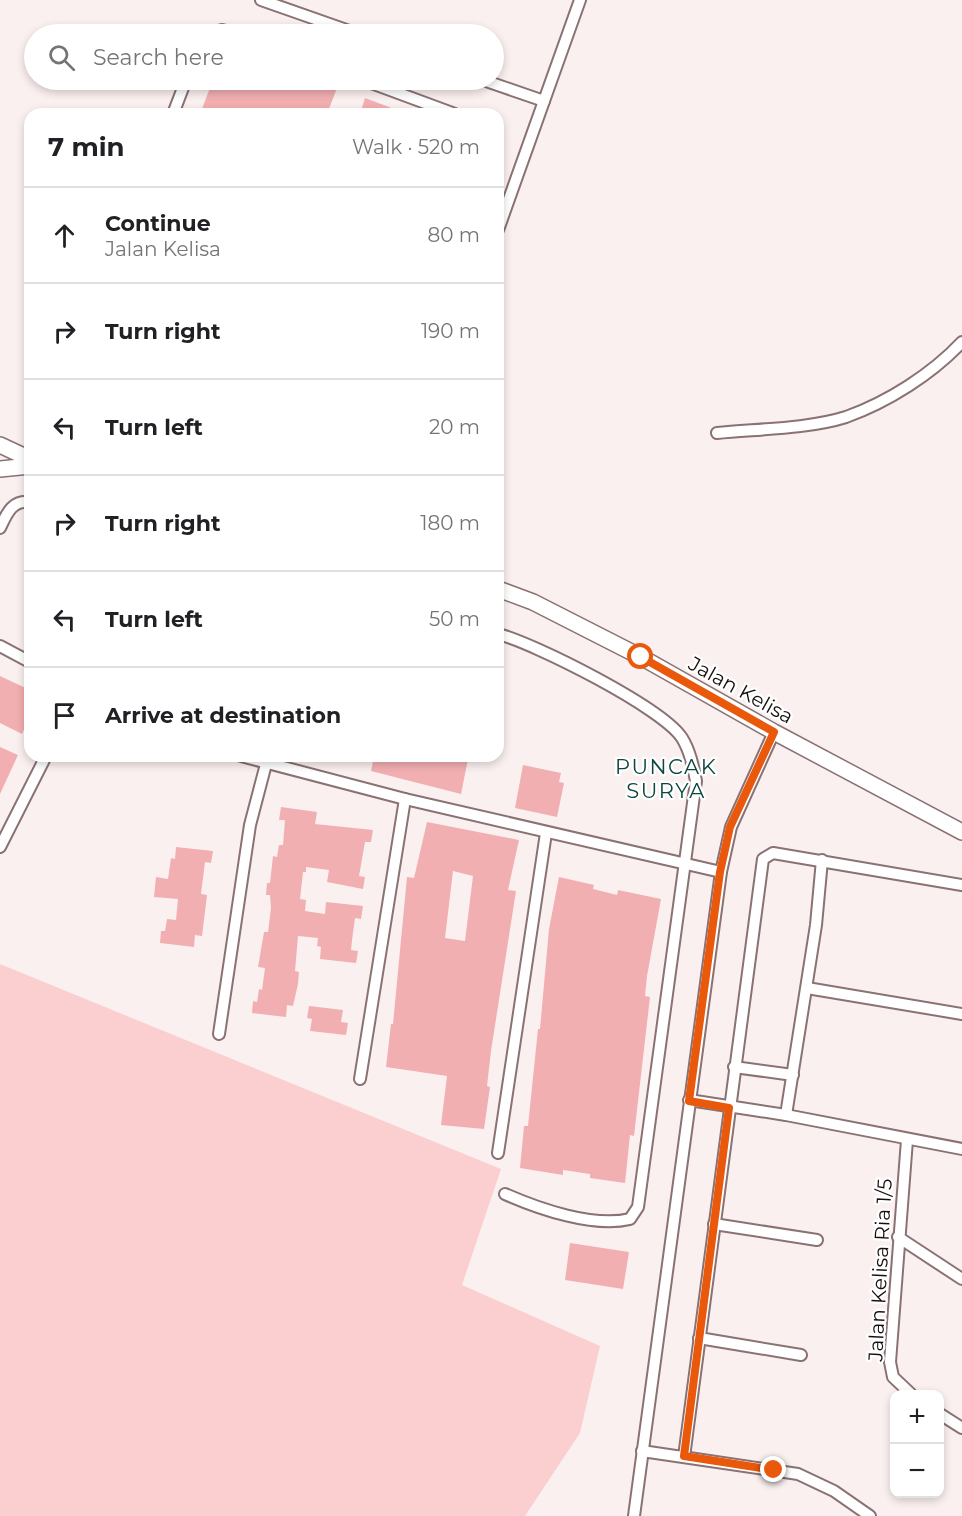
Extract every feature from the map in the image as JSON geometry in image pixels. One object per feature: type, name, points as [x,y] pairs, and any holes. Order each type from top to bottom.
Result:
[{"type":"main road","points":[[0,445],[24,456]]},
{"type":"main road","points":[[0,469],[24,467]]},
{"type":"main road","name":"Jalan Kelisa","points":[[504,591],[533,602],[641,657],[774,732],[961,831]]},
{"type":"street","points":[[261,0],[329,24]]},
{"type":"street","points":[[504,214],[580,0]]},
{"type":"street","points":[[504,87],[544,101]]},
{"type":"street","points":[[175,108],[182,90]]},
{"type":"street","points":[[390,90],[438,108]]},
{"type":"street","points":[[717,433],[845,417],[896,392],[947,358],[962,342]]},
{"type":"street","points":[[0,528],[9,510],[17,503],[24,502]]},
{"type":"street","points":[[504,636],[527,643],[655,711],[681,736],[691,756],[696,781],[638,1206],[630,1219],[604,1221],[533,1206],[506,1194]]},
{"type":"street","points":[[0,646],[24,659]]},
{"type":"street","points":[[634,1516],[720,872],[730,827],[774,732]]},
{"type":"street","points":[[0,847],[43,762]]},
{"type":"street","points":[[260,762],[546,833],[720,872]]},
{"type":"street","points":[[219,1034],[250,825],[266,764]]},
{"type":"street","points":[[360,1079],[405,799]]},
{"type":"street","points":[[498,1153],[546,833]]},
{"type":"street","points":[[684,1456],[763,858],[772,853],[962,885]]},
{"type":"street","points":[[786,1115],[807,988],[822,860]]},
{"type":"street","points":[[807,988],[962,1014]]},
{"type":"street","points":[[734,1067],[793,1075]]},
{"type":"street","points":[[689,1101],[786,1115],[962,1149]]},
{"type":"street","name":"Jalan Kelisa Ria 1/5","points":[[906,1390],[893,1377],[890,1362],[907,1140]]},
{"type":"street","points":[[714,1224],[817,1240]]},
{"type":"street","points":[[898,1238],[962,1279]]},
{"type":"street","points":[[699,1338],[801,1355]]},
{"type":"street","points":[[944,1417],[962,1428]]},
{"type":"street","points":[[642,1451],[798,1474],[834,1491],[870,1516]]},
{"type":"shaded area","points":[[0,964],[501,1169],[462,1285],[600,1346],[580,1433],[525,1516],[0,1516]]},
{"type":"building","points":[[209,90],[336,90],[329,108],[202,108]]},
{"type":"building","points":[[365,98],[392,108],[362,108]]},
{"type":"building","points":[[0,676],[24,687],[24,730],[22,734],[0,723]]},
{"type":"building","points":[[0,747],[18,755],[0,794]]},
{"type":"building","points":[[373,762],[467,762],[461,794],[371,771]]},
{"type":"building","points":[[523,765],[561,773],[559,782],[564,783],[557,817],[515,808]]},
{"type":"building","points":[[281,807],[317,812],[315,824],[373,830],[371,842],[365,842],[359,876],[365,877],[363,889],[327,882],[329,870],[306,867],[306,872],[303,872],[300,899],[306,900],[305,911],[325,914],[326,902],[363,906],[361,919],[355,918],[352,940],[351,950],[358,951],[356,963],[320,959],[321,947],[317,946],[318,938],[298,936],[295,971],[299,972],[298,984],[293,1006],[287,1005],[286,1017],[252,1013],[253,1001],[257,1002],[259,989],[262,990],[265,968],[258,967],[264,932],[268,932],[271,908],[270,895],[266,895],[267,883],[270,883],[273,856],[277,857],[279,845],[283,845],[285,820],[279,820]]},
{"type":"building","points":[[427,822],[519,840],[508,890],[516,891],[491,1051],[487,1086],[490,1087],[484,1129],[441,1125],[447,1076],[386,1067],[391,1024],[393,1024],[407,877],[414,878]],"holes":[[[453,871],[473,876],[465,941],[445,938]]]},
{"type":"building","points":[[176,847],[213,851],[211,863],[205,862],[201,894],[207,895],[202,936],[195,935],[194,947],[160,943],[161,931],[165,931],[167,919],[176,920],[178,899],[154,897],[156,877],[168,879],[171,858],[175,859]]},
{"type":"building","points":[[559,877],[594,885],[593,889],[617,895],[618,890],[661,899],[647,976],[645,996],[650,997],[634,1136],[630,1135],[625,1183],[590,1178],[590,1174],[563,1170],[563,1175],[520,1168],[524,1126],[528,1126],[538,1029],[540,1029],[549,929]]},
{"type":"building","points":[[309,1006],[343,1010],[341,1022],[348,1023],[346,1035],[310,1031],[312,1019],[307,1018]]},
{"type":"building","points":[[570,1243],[629,1252],[623,1289],[565,1280]]},
{"type":"district","name":"PUNCAK SURYA","points":[[666,778]]},
{"type":"route","points":[[641,657],[774,732],[730,827],[720,872],[689,1101],[729,1108],[684,1456],[774,1470]]}]
